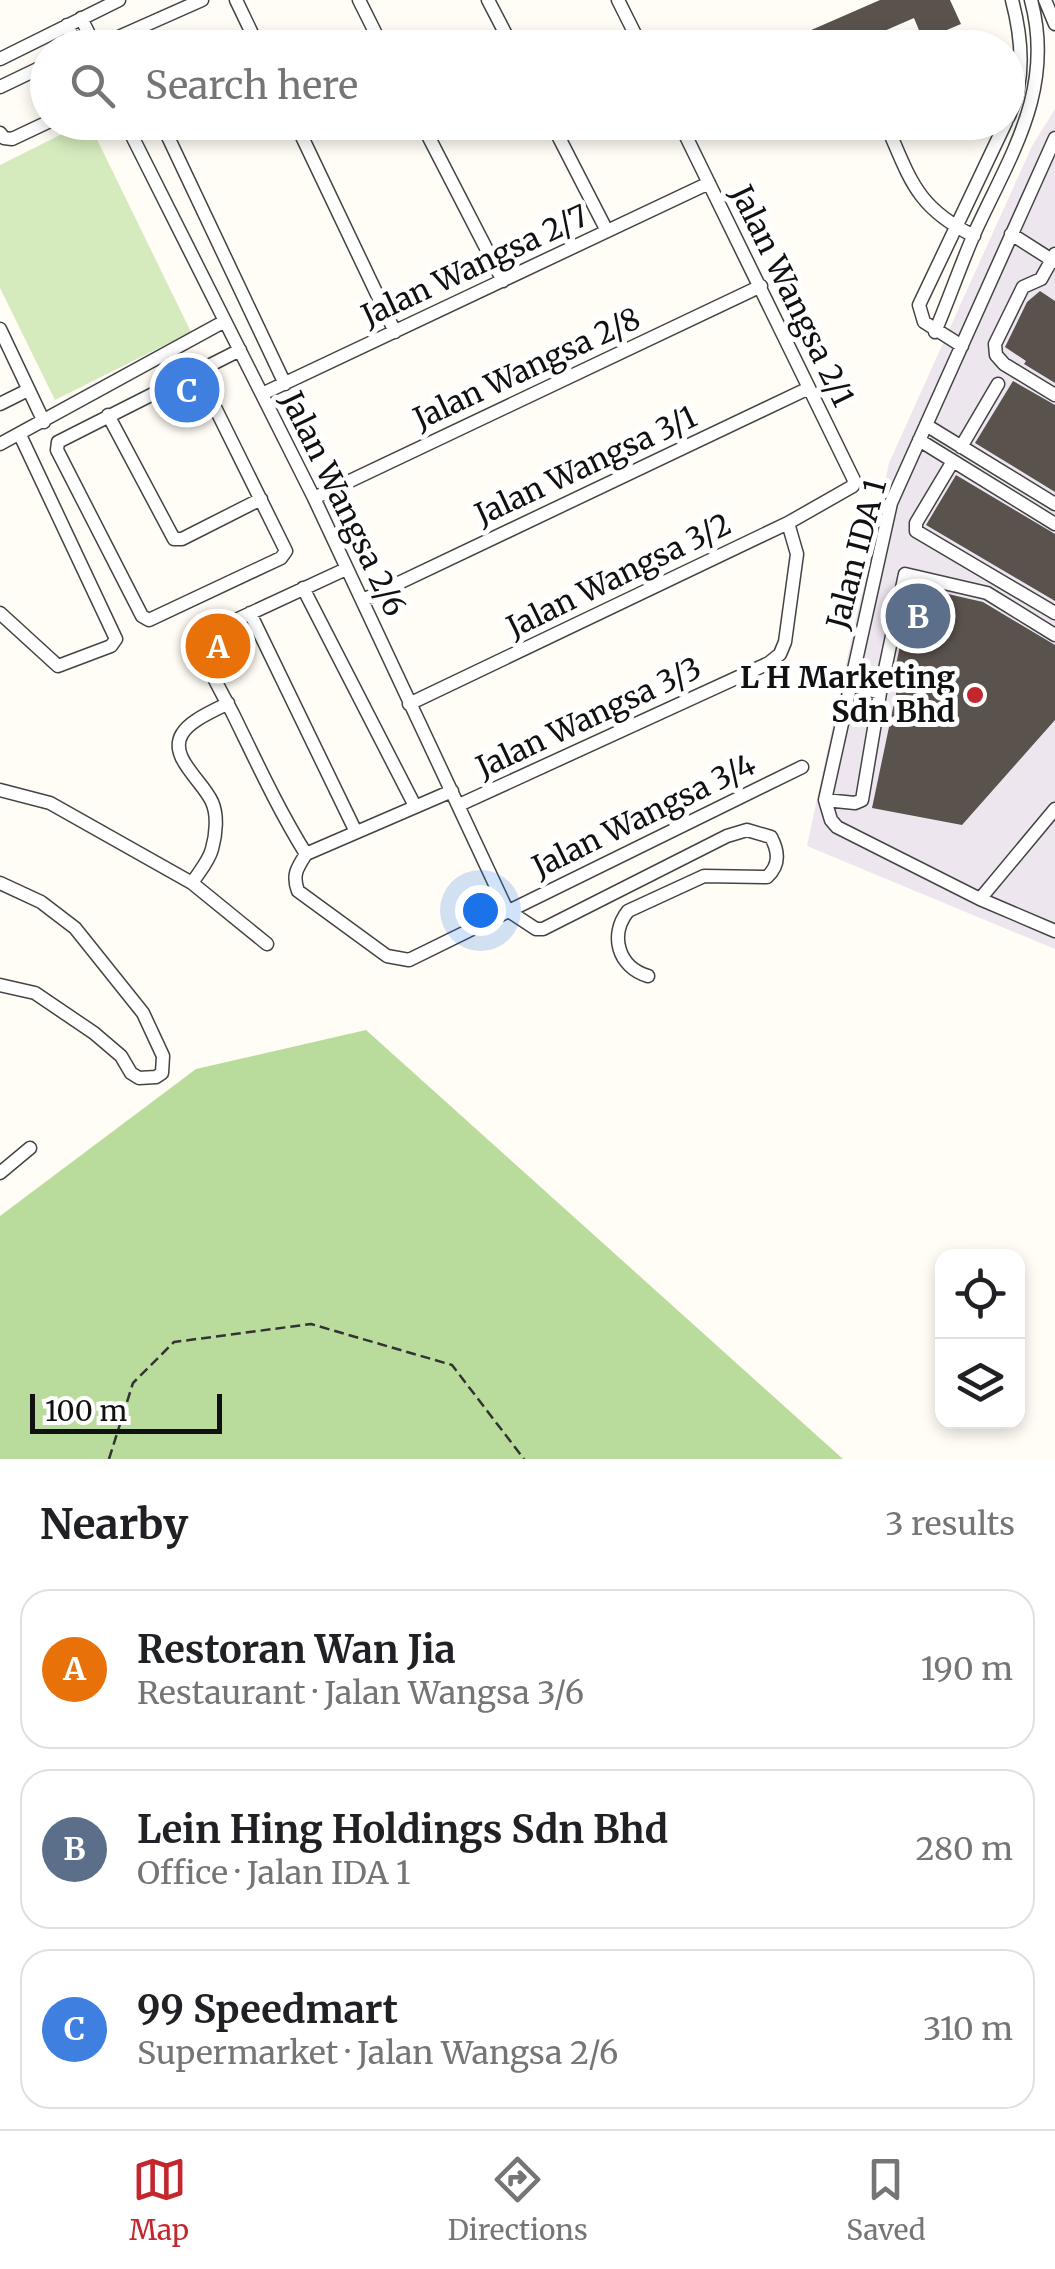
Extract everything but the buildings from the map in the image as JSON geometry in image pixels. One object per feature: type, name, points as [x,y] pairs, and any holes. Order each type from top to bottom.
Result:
[{"type":"street","points":[[57,30],[119,0]]},
{"type":"street","points":[[146,30],[202,0]]},
{"type":"street","points":[[236,0],[250,30]]},
{"type":"street","points":[[359,0],[374,30]]},
{"type":"street","points":[[488,0],[504,30]]},
{"type":"street","points":[[618,0],[633,30]]},
{"type":"street","points":[[1012,0],[1018,30]]},
{"type":"street","points":[[1025,129],[1039,88],[1040,43],[1032,0]]},
{"type":"street","points":[[1044,0],[1055,24]]},
{"type":"street","points":[[81,18],[87,30]]},
{"type":"street","points":[[67,25],[69,30]]},
{"type":"street","points":[[1025,43],[1040,43]]},
{"type":"street","points":[[0,59],[30,44]]},
{"type":"street","points":[[0,86],[30,72]]},
{"type":"street","points":[[0,133],[12,139],[30,130]]},
{"type":"street","name":"Jalan IDA 1","points":[[826,800],[890,503],[1055,138]]},
{"type":"street","name":"Jalan Wangsa 2/6","points":[[134,140],[314,498],[508,910]]},
{"type":"street","points":[[169,140],[284,384]]},
{"type":"street","points":[[304,140],[395,332]]},
{"type":"street","points":[[431,140],[502,281]]},
{"type":"street","points":[[560,140],[608,232]]},
{"type":"street","name":"Jalan Wangsa 2/1","points":[[688,140],[854,480],[850,491]]},
{"type":"street","points":[[894,140],[920,197],[954,226],[974,236]]},
{"type":"street","points":[[962,346],[924,322],[919,305],[996,140]]},
{"type":"street","points":[[936,332],[974,236],[1020,140]]},
{"type":"street","name":"Jalan Wangsa 2/7","points":[[262,394],[709,184]]},
{"type":"street","points":[[1011,234],[1054,259],[1041,279],[1023,287],[995,344],[996,355],[1004,364],[1055,394]]},
{"type":"street","points":[[1041,279],[1055,288]]},
{"type":"street","name":"Jalan Wangsa 2/8","points":[[314,498],[760,286]]},
{"type":"street","points":[[0,444],[226,322]]},
{"type":"street","points":[[0,329],[44,422]]},
{"type":"street","points":[[198,373],[285,548],[284,555],[145,619],[56,446],[60,440],[108,414],[240,350]]},
{"type":"street","points":[[961,447],[998,384]]},
{"type":"street","name":"Jalan Wangsa 3/1","points":[[363,600],[809,388]]},
{"type":"street","points":[[0,404],[28,390]]},
{"type":"street","points":[[108,414],[174,539],[182,539],[261,499]]},
{"type":"street","points":[[926,425],[1055,504]]},
{"type":"street","points":[[0,612],[58,666],[111,646],[116,639],[20,436]]},
{"type":"street","points":[[919,440],[1055,524]]},
{"type":"street","points":[[953,461],[916,523],[916,531],[1055,613]]},
{"type":"street","name":"Jalan Wangsa 3/2","points":[[410,704],[850,491]]},
{"type":"street","name":"Jalan Wangsa 3/3","points":[[458,805],[769,663],[780,654],[797,554],[788,523]]},
{"type":"street","points":[[1055,635],[987,593],[906,567],[862,800],[826,800],[837,827],[1055,932]]},
{"type":"street","points":[[346,569],[210,632],[203,641],[204,654],[287,824],[306,854],[452,790]]},
{"type":"street","points":[[303,588],[414,806]]},
{"type":"street","points":[[250,612],[356,832]]},
{"type":"street","points":[[850,684],[880,694]]},
{"type":"street","points":[[192,882],[210,855],[215,832],[214,807],[179,754],[178,745],[188,727],[228,703]]},
{"type":"street","name":"Jalan Wangsa 3/4","points":[[306,854],[296,870],[298,891],[377,950],[398,960],[422,954],[802,768]]},
{"type":"street","points":[[0,790],[50,804],[192,882],[267,944]]},
{"type":"street","points":[[980,899],[1055,809]]},
{"type":"street","points":[[508,910],[541,930],[728,836],[747,830],[770,837],[778,858],[775,869],[766,877],[754,880],[704,876],[628,910],[620,920],[620,954],[632,970],[648,976]]},
{"type":"street","points":[[0,883],[41,902],[75,928],[143,1013],[163,1056],[162,1073],[156,1078],[139,1078],[94,1033],[35,992],[0,984]]},
{"type":"street","points":[[0,1173],[30,1148]]},
{"type":"path","points":[[109,1459],[133,1383],[174,1342],[311,1324],[452,1365],[524,1459]]},
{"type":"shaded area","points":[[1055,109],[1055,949],[807,846],[889,463],[1032,146]]},
{"type":"green space","points":[[50,140],[97,140],[191,332],[55,400],[0,288],[0,165]]},
{"type":"green space","points":[[366,1030],[843,1459],[0,1459],[0,1216],[196,1069]]},
{"type":"place","name":"99 Speedmart","points":[[187,390]]},
{"type":"place","name":"Lein Hing Holdings Sdn Bhd","points":[[918,616]]},
{"type":"place","name":"Restoran Wan Jia","points":[[218,646]]},
{"type":"place","name":"L H Marketing Sdn Bhd","points":[[975,695]]}]
